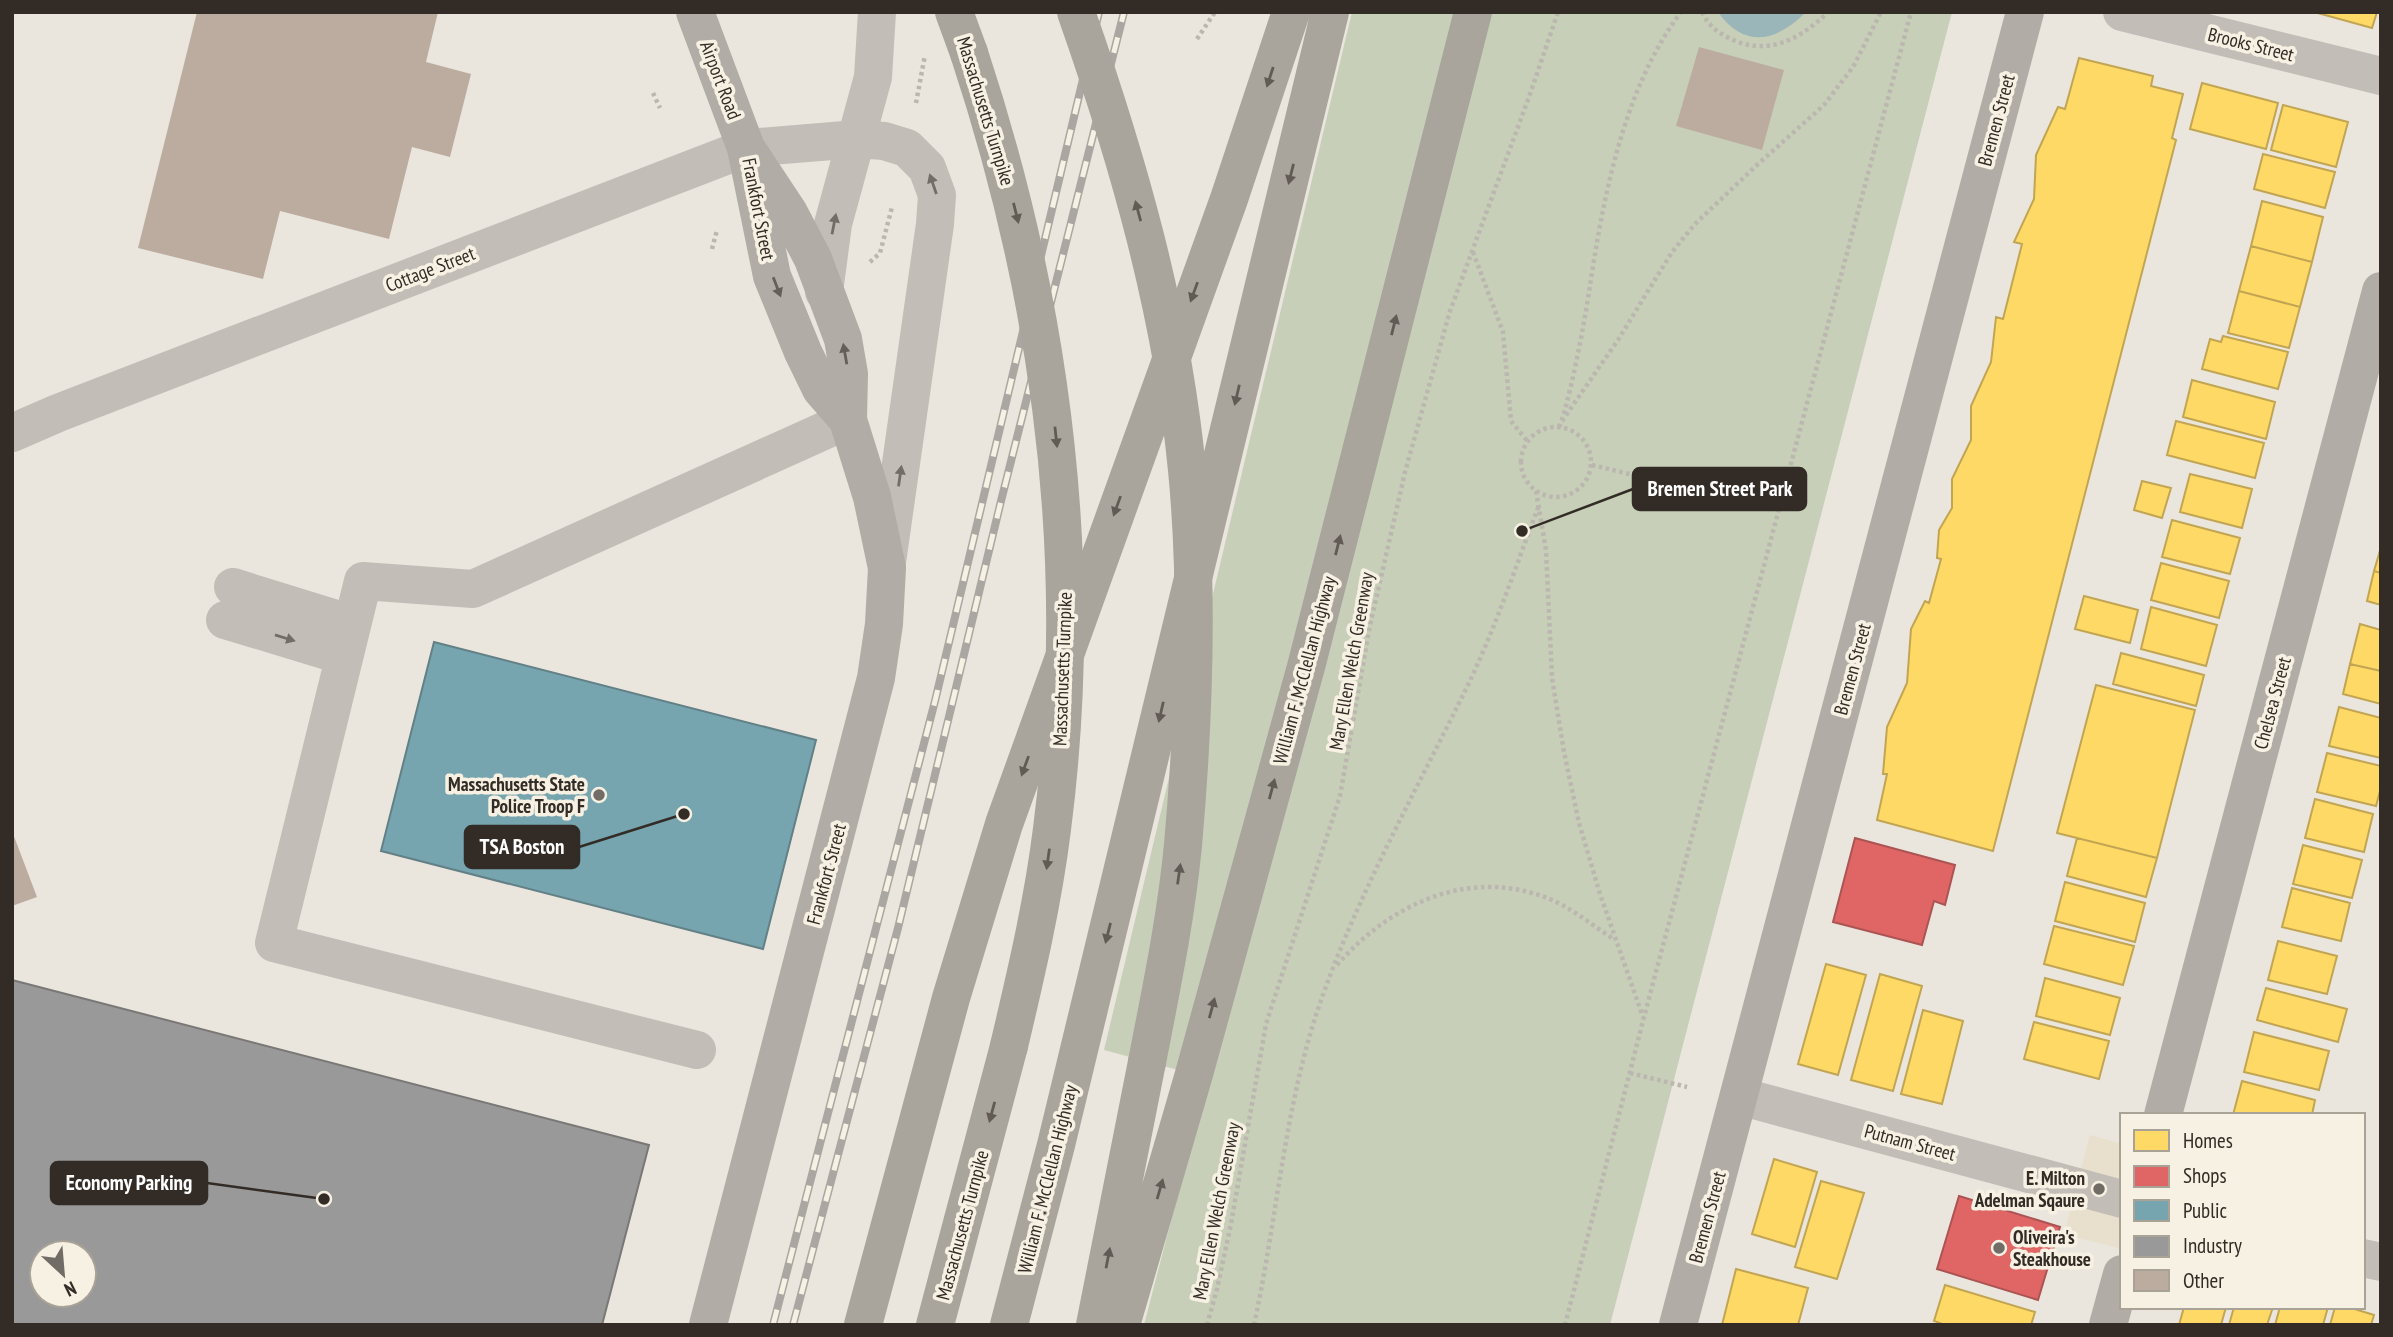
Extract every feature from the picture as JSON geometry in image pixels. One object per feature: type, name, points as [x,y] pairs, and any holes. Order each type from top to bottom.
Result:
[{"type":"highway","name":"Massachusetts Turnpike","points":[[935,1325],[1009,1046],[1034,938],[1055,806],[1064,657],[1063,537],[1054,423],[1038,314],[1006,171],[970,53],[954,12]]},
{"type":"highway","points":[[962,12],[970,53]]},
{"type":"highway","points":[[1076,12],[1123,156],[1165,324],[1187,468],[1193,546],[1192,694],[1182,846],[1166,959],[1095,1325]]},
{"type":"highway","points":[[863,1325],[951,998],[1000,834],[1225,209],[1291,12]]},
{"type":"highway","name":"William F. McClellan Highway","points":[[1009,1325],[1072,1080],[1329,12]]},
{"type":"highway","name":"William F. McClellan Highway","points":[[1121,1325],[1194,1074],[1307,663],[1474,12]]},
{"type":"main road","name":"Airport Road","points":[[695,12],[746,148]]},
{"type":"main road","name":"Bremen Street","points":[[1678,1325],[2025,12]]},
{"type":"main road","name":"Frankfort Street","points":[[709,1325],[864,730],[876,678],[884,624],[887,568],[872,497],[848,419],[849,374],[843,339],[813,259],[795,224],[746,148]]},
{"type":"main road","name":"Frankfort Street","points":[[746,148],[772,276],[821,389],[848,419]]},
{"type":"main road","name":"Chelsea Street","points":[[2164,1113],[2381,290]]},
{"type":"main road","points":[[2108,1325],[2120,1281]]},
{"type":"street","points":[[824,292],[833,224],[873,76],[877,12]]},
{"type":"street","name":"Brooks Street","points":[[2122,12],[2381,76]]},
{"type":"street","name":"Cottage Street","points":[[12,433],[746,148],[857,139],[884,141],[907,148],[927,168],[937,195],[932,251],[887,568]]},
{"type":"street","points":[[696,1050],[274,943],[363,581],[473,589],[848,419]]},
{"type":"street","points":[[229,604],[348,640]]},
{"type":"street","name":"Putnam Street","points":[[1739,1096],[2120,1198]]},
{"type":"path","points":[[1197,39],[1215,12]]},
{"type":"path","name":"Mary Ellen Welch Greenway","points":[[1207,1325],[1231,1224],[1266,1024],[1340,796],[1369,630],[1405,472],[1450,311],[1558,12]]},
{"type":"path","points":[[1562,421],[1581,341],[1596,248],[1620,142],[1644,76],[1667,30],[1681,12]]},
{"type":"path","points":[[1702,12],[1719,33],[1743,45],[1762,48],[1789,40],[1815,26],[1828,12]]},
{"type":"path","points":[[1559,427],[1618,340],[1672,252],[1695,224],[1824,105],[1853,67],[1881,12]]},
{"type":"path","points":[[1565,1325],[1911,12]]},
{"type":"path","points":[[653,93],[660,108]]},
{"type":"path","points":[[880,253],[896,195]]},
{"type":"path","points":[[712,249],[717,230]]},
{"type":"path","points":[[1473,252],[1503,332],[1511,421],[1528,442]]},
{"type":"path","points":[[1536,491],[1546,496],[1567,496],[1584,484],[1592,465],[1591,454],[1586,444],[1570,430],[1547,428],[1536,433],[1522,452],[1523,474],[1536,491],[1539,505],[1546,550],[1552,678],[1579,823],[1644,1017]]},
{"type":"path","points":[[1592,465],[1779,510]]},
{"type":"path","points":[[1254,1325],[1291,1111],[1304,1054],[1332,971],[1381,858],[1468,684],[1539,505]]},
{"type":"path","points":[[1332,971],[1353,947],[1383,921],[1448,891],[1475,888],[1524,890],[1549,899],[1616,940]]},
{"type":"path","points":[[1630,1073],[1688,1087]]},
{"type":"green space","points":[[1352,12],[1952,12],[1610,1325],[1144,1325],[1208,1078],[1104,1050]]},
{"type":"shaded area","name":"E. Milton Adelman Sqaure","points":[[2090,1135],[2120,1143],[2120,1248],[2064,1234]]},
{"type":"water","points":[[1718,12],[1806,12],[1784,30],[1761,37],[1739,32]]},
{"type":"building: Homes","points":[[2314,12],[2377,12],[2372,28]]},
{"type":"building: Homes","points":[[2079,58],[2153,76],[2151,86],[2183,94],[2172,138],[2176,140],[1993,851],[1877,820],[1887,774],[1883,774],[1887,727],[1907,683],[1911,629],[1925,601],[1929,603],[1941,559],[1937,558],[1939,530],[1952,508],[1952,479],[1971,440],[1971,406],[1991,362],[1996,317],[2003,319],[2022,244],[2014,242],[2034,199],[2036,155],[2058,107],[2065,109]]},
{"type":"building: Homes","points":[[2202,83],[2278,103],[2266,149],[2190,129]]},
{"type":"building: Homes","points":[[2283,105],[2348,122],[2336,167],[2271,150]]},
{"type":"building: Homes","points":[[2263,154],[2335,172],[2325,208],[2254,189]]},
{"type":"building: Homes","points":[[2262,201],[2323,217],[2312,262],[2251,246]]},
{"type":"building: Homes","points":[[2251,246],[2312,262],[2300,307],[2239,291]]},
{"type":"building: Homes","points":[[2239,291],[2300,307],[2289,348],[2228,333]]},
{"type":"building: Homes","points":[[2223,336],[2288,352],[2278,389],[2202,369],[2210,339],[2221,342]]},
{"type":"building: Homes","points":[[2192,380],[2275,402],[2266,439],[2183,417]]},
{"type":"building: Homes","points":[[2176,421],[2264,443],[2255,478],[2167,455]]},
{"type":"building: Homes","points":[[2190,474],[2252,489],[2242,528],[2180,512]]},
{"type":"building: Homes","points":[[2142,481],[2171,488],[2162,518],[2134,510]]},
{"type":"building: Homes","points":[[2172,520],[2240,538],[2230,574],[2162,557]]},
{"type":"building: Homes","points":[[2381,547],[2381,573],[2374,571]]},
{"type":"building: Homes","points":[[2161,563],[2229,581],[2219,618],[2151,600]]},
{"type":"building: Homes","points":[[2374,571],[2381,573],[2381,605],[2367,601]]},
{"type":"building: Homes","points":[[2084,596],[2138,610],[2130,643],[2075,629]]},
{"type":"building: Homes","points":[[2151,607],[2217,625],[2206,666],[2141,649]]},
{"type":"building: Homes","points":[[2360,624],[2381,630],[2381,671],[2350,664]]},
{"type":"building: Homes","points":[[2121,653],[2204,675],[2196,706],[2113,684]]},
{"type":"building: Homes","points":[[2350,664],[2381,671],[2381,704],[2343,694]]},
{"type":"building: Homes","points":[[2096,685],[2195,710],[2157,858],[2057,833]]},
{"type":"building: Homes","points":[[2339,707],[2381,718],[2381,758],[2329,746]]},
{"type":"building: Homes","points":[[2327,753],[2381,766],[2381,787],[2376,806],[2317,792]]},
{"type":"building: Homes","points":[[2315,799],[2373,814],[2364,852],[2305,838]]},
{"type":"building: Homes","points":[[2077,838],[2157,858],[2146,897],[2067,876]]},
{"type":"building: Homes","points":[[2303,845],[2362,860],[2352,898],[2293,884]]},
{"type":"building: Homes","points":[[2065,882],[2145,903],[2135,942],[2055,921]]},
{"type":"building: Homes","points":[[2292,888],[2350,903],[2341,941],[2282,927]]},
{"type":"building: Homes","points":[[2054,926],[2134,946],[2123,985],[2044,964]]},
{"type":"building: Homes","points":[[2278,941],[2337,956],[2327,994],[2268,980]]},
{"type":"building: Homes","points":[[1826,964],[1866,975],[1838,1075],[1798,1064]]},
{"type":"building: Homes","points":[[1880,974],[1922,986],[1893,1091],[1851,1080]]},
{"type":"building: Homes","points":[[2045,978],[2120,998],[2110,1035],[2036,1016]]},
{"type":"building: Homes","points":[[2266,988],[2347,1009],[2338,1042],[2257,1020]]},
{"type":"building: Homes","points":[[1923,1010],[1963,1021],[1942,1104],[1901,1094]]},
{"type":"building: Homes","points":[[2034,1022],[2109,1041],[2099,1079],[2024,1059]]},
{"type":"building: Homes","points":[[2254,1032],[2329,1051],[2319,1090],[2244,1072]]},
{"type":"building: Homes","points":[[2242,1081],[2315,1100],[2312,1113],[2234,1113]]},
{"type":"building: Homes","points":[[1774,1159],[1817,1172],[1795,1247],[1752,1234]]},
{"type":"building: Homes","points":[[1821,1181],[1864,1193],[1837,1279],[1795,1267]]},
{"type":"building: Homes","points":[[1736,1269],[1808,1288],[1798,1325],[1722,1325]]},
{"type":"building: Homes","points":[[1945,1285],[2035,1312],[2031,1325],[1945,1325],[1934,1321]]},
{"type":"building: Homes","points":[[2183,1309],[2225,1309],[2221,1325],[2179,1325]]},
{"type":"building: Homes","points":[[2233,1309],[2272,1309],[2267,1325],[2229,1325]]},
{"type":"building: Homes","points":[[2279,1309],[2327,1309],[2323,1325],[2275,1325]]},
{"type":"building: Homes","points":[[2334,1309],[2354,1309],[2374,1315],[2371,1325],[2330,1325]]},
{"type":"building: Shops","points":[[1855,838],[1955,865],[1945,905],[1934,901],[1922,945],[1833,922]]},
{"type":"building: Shops","name":"Oliveira's Steakhouse","points":[[1959,1196],[2060,1227],[2038,1300],[1937,1269]]},
{"type":"building: Public","name":"Massachusetts State Police Troop F","points":[[434,642],[816,740],[763,949],[381,851]]},
{"type":"building: Industry","points":[[12,980],[649,1145],[602,1325],[12,1325]]},
{"type":"building: Other","points":[[197,12],[438,12],[426,62],[471,74],[450,157],[412,147],[389,239],[280,211],[263,279],[138,248]]},
{"type":"building: Other","points":[[1699,47],[1784,70],[1762,150],[1676,126]]},
{"type":"building: Other","points":[[12,831],[37,897],[12,906]]},
{"type":"railway","points":[[773,1325],[935,701],[1099,12]]},
{"type":"railway","points":[[793,1325],[898,928],[1001,501],[1124,12]]},
{"type":"place","name":"Bremen Street Park","points":[[1522,531]]},
{"type":"place","name":"Massachusetts State Police Troop F","points":[[599,795]]},
{"type":"place","name":"TSA Boston","points":[[684,814]]},
{"type":"place","name":"E. Milton Adelman Sqaure","points":[[2099,1189]]},
{"type":"place","name":"Economy Parking","points":[[324,1199]]},
{"type":"place","name":"Oliveira's Steakhouse","points":[[1999,1248]]}]
